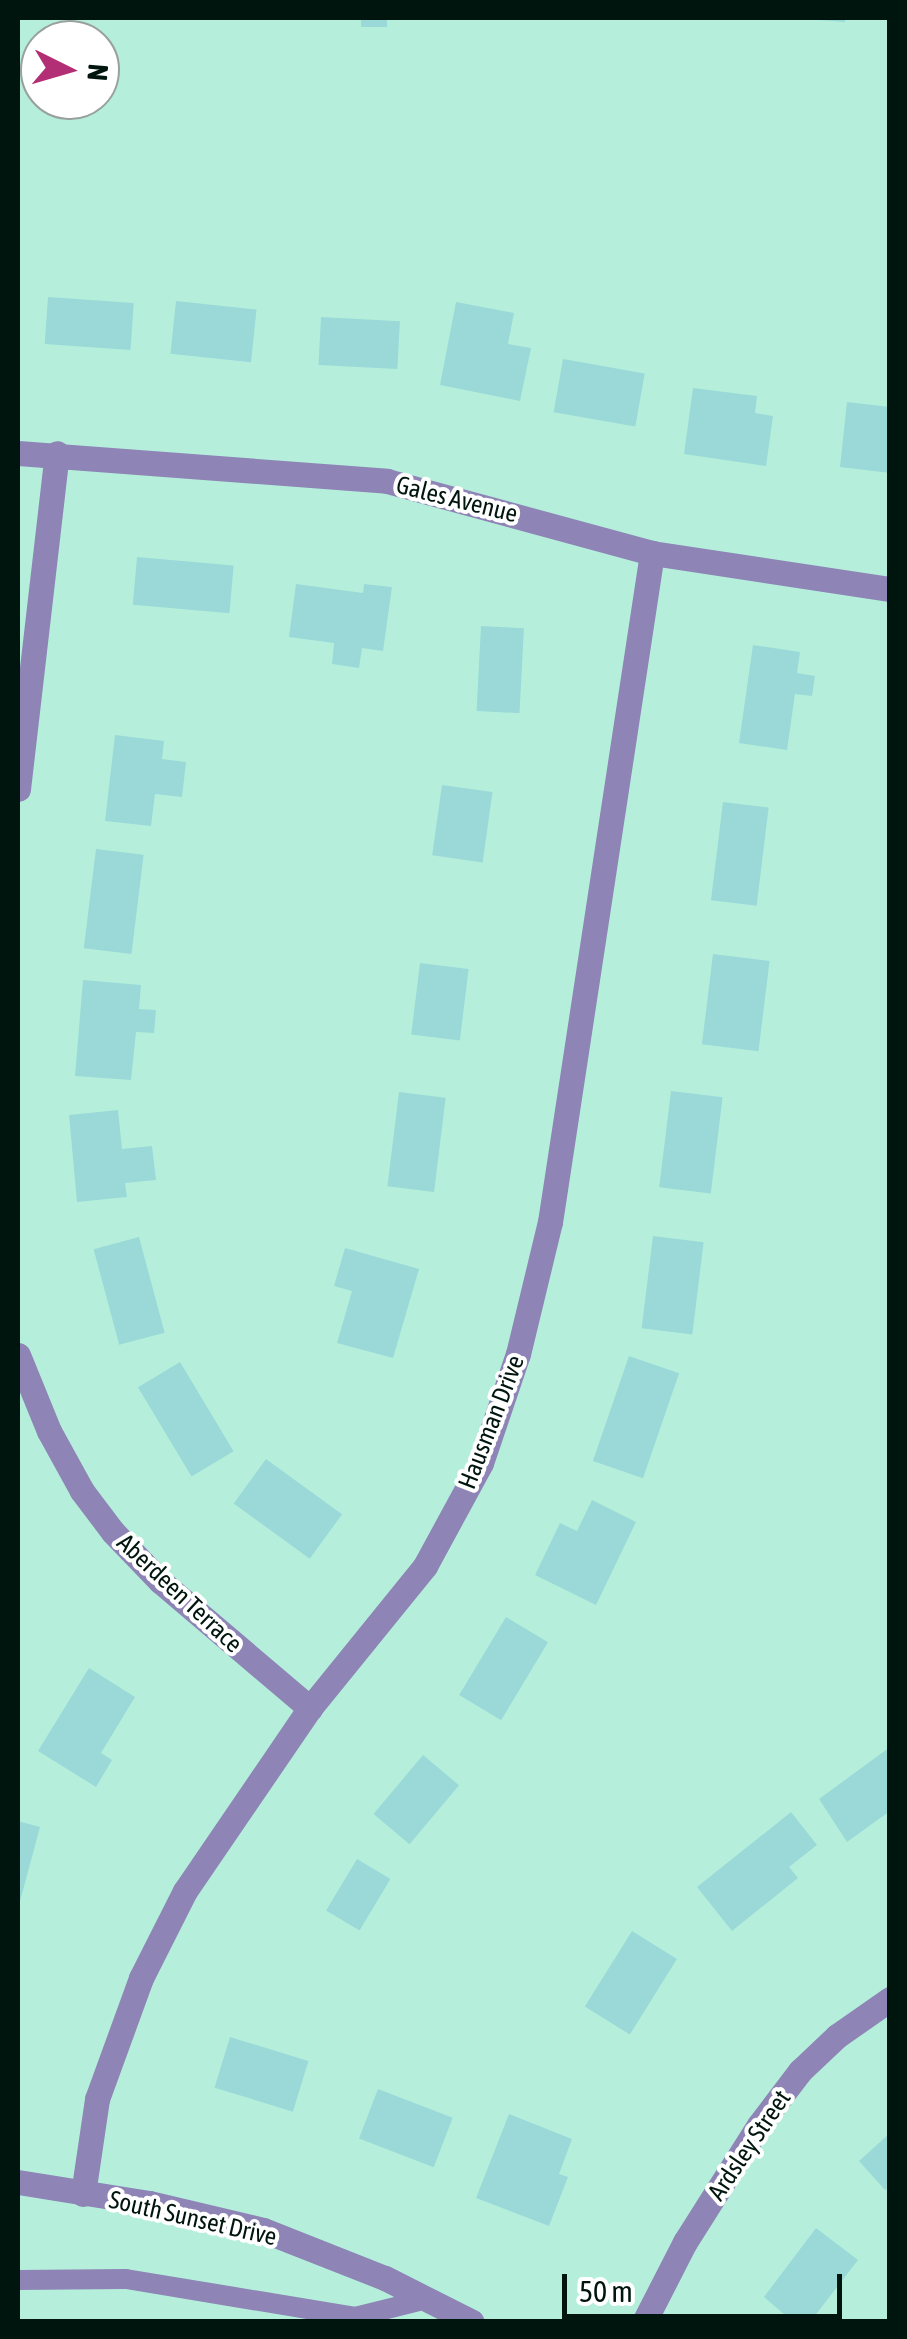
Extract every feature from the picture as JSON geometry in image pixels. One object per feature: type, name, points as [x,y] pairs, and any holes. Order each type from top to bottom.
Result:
[{"type":"street","name":"Gales Avenue","points":[[18,453],[387,481],[652,553],[890,589]]},
{"type":"street","points":[[18,788],[57,453]]},
{"type":"street","name":"Hausman Drive","points":[[83,2194],[96,2099],[141,1978],[186,1891],[310,1708],[425,1566],[480,1464],[518,1354],[550,1222],[652,553]]},
{"type":"street","name":"Aberdeen Terrace","points":[[18,1355],[49,1431],[82,1492],[113,1532],[160,1581],[310,1708]]},
{"type":"street","name":"Ardsley Street","points":[[644,2322],[685,2242],[758,2126],[800,2071],[837,2036],[890,1998]]},
{"type":"street","name":"South Sunset Drive","points":[[18,2182],[150,2203],[263,2230],[428,2299],[472,2322]]},
{"type":"lane","points":[[18,2280],[126,2279],[355,2317],[428,2299]]},
{"type":"building","points":[[361,18],[387,18],[387,27],[361,27]]},
{"type":"building","points":[[845,18],[845,22],[819,20]]},
{"type":"building","points":[[48,297],[134,303],[131,350],[45,344]]},
{"type":"building","points":[[176,301],[257,309],[251,362],[170,354]]},
{"type":"building","points":[[456,302],[514,313],[508,344],[531,348],[520,401],[440,385]]},
{"type":"building","points":[[321,317],[400,321],[397,369],[318,365]]},
{"type":"building","points":[[563,359],[645,373],[635,427],[554,412]]},
{"type":"building","points":[[693,388],[757,396],[755,413],[773,416],[766,466],[684,454]]},
{"type":"building","points":[[847,402],[890,407],[890,473],[840,467]]},
{"type":"building","points":[[137,557],[234,565],[229,613],[133,605]]},
{"type":"building","points":[[296,584],[363,593],[364,584],[392,587],[383,651],[362,648],[359,668],[332,664],[334,643],[289,637]]},
{"type":"building","points":[[481,626],[524,628],[519,713],[477,711]]},
{"type":"building","points":[[753,645],[800,652],[797,673],[815,676],[812,696],[795,694],[787,750],[739,743]]},
{"type":"building","points":[[115,735],[164,741],[162,759],[186,762],[182,797],[155,794],[151,826],[105,821]]},
{"type":"building","points":[[442,785],[493,792],[483,862],[432,855]]},
{"type":"building","points":[[723,802],[769,808],[757,906],[711,900]]},
{"type":"building","points":[[96,849],[144,855],[131,954],[84,948]]},
{"type":"building","points":[[713,954],[770,961],[758,1051],[702,1044]]},
{"type":"building","points":[[420,963],[469,969],[460,1040],[411,1034]]},
{"type":"building","points":[[83,980],[141,985],[139,1009],[156,1010],[154,1033],[136,1032],[131,1080],[75,1076]]},
{"type":"building","points":[[671,1091],[723,1097],[711,1194],[659,1187]]},
{"type":"building","points":[[399,1092],[446,1098],[434,1192],[387,1186]]},
{"type":"building","points":[[118,1110],[122,1149],[152,1146],[156,1180],[125,1183],[127,1197],[77,1202],[69,1115]]},
{"type":"building","points":[[653,1236],[704,1242],[692,1335],[642,1328]]},
{"type":"building","points":[[139,1237],[165,1333],[119,1345],[94,1249]]},
{"type":"building","points":[[345,1248],[419,1269],[393,1358],[337,1343],[352,1291],[334,1286]]},
{"type":"building","points":[[629,1356],[679,1373],[643,1478],[593,1461]]},
{"type":"building","points":[[180,1362],[234,1451],[192,1476],[138,1387]]},
{"type":"building","points":[[266,1459],[342,1514],[310,1559],[234,1503]]},
{"type":"building","points":[[592,1500],[636,1522],[596,1605],[535,1575],[560,1523],[577,1531]]},
{"type":"building","points":[[506,1617],[548,1642],[501,1720],[459,1695]]},
{"type":"building","points":[[89,1668],[135,1697],[101,1753],[112,1760],[96,1787],[38,1751]]},
{"type":"building","points":[[890,1747],[890,1811],[847,1842],[819,1799]]},
{"type":"building","points":[[423,1755],[459,1785],[410,1844],[374,1814]]},
{"type":"building","points":[[791,1812],[817,1845],[789,1867],[798,1878],[732,1931],[697,1887]]},
{"type":"building","points":[[18,1821],[40,1827],[19,1905],[18,1905]]},
{"type":"building","points":[[357,1859],[390,1879],[360,1931],[326,1910]]},
{"type":"building","points":[[632,1931],[677,1959],[630,2035],[585,2006]]},
{"type":"building","points":[[230,2037],[308,2061],[293,2112],[215,2088]]},
{"type":"building","points":[[378,2089],[453,2118],[434,2167],[359,2138]]},
{"type":"building","points":[[509,2114],[572,2139],[559,2174],[568,2177],[549,2226],[476,2198]]},
{"type":"building","points":[[890,2133],[890,2186],[885,2190],[859,2161]]},
{"type":"building","points":[[816,2228],[858,2260],[810,2322],[793,2322],[764,2297]]}]
